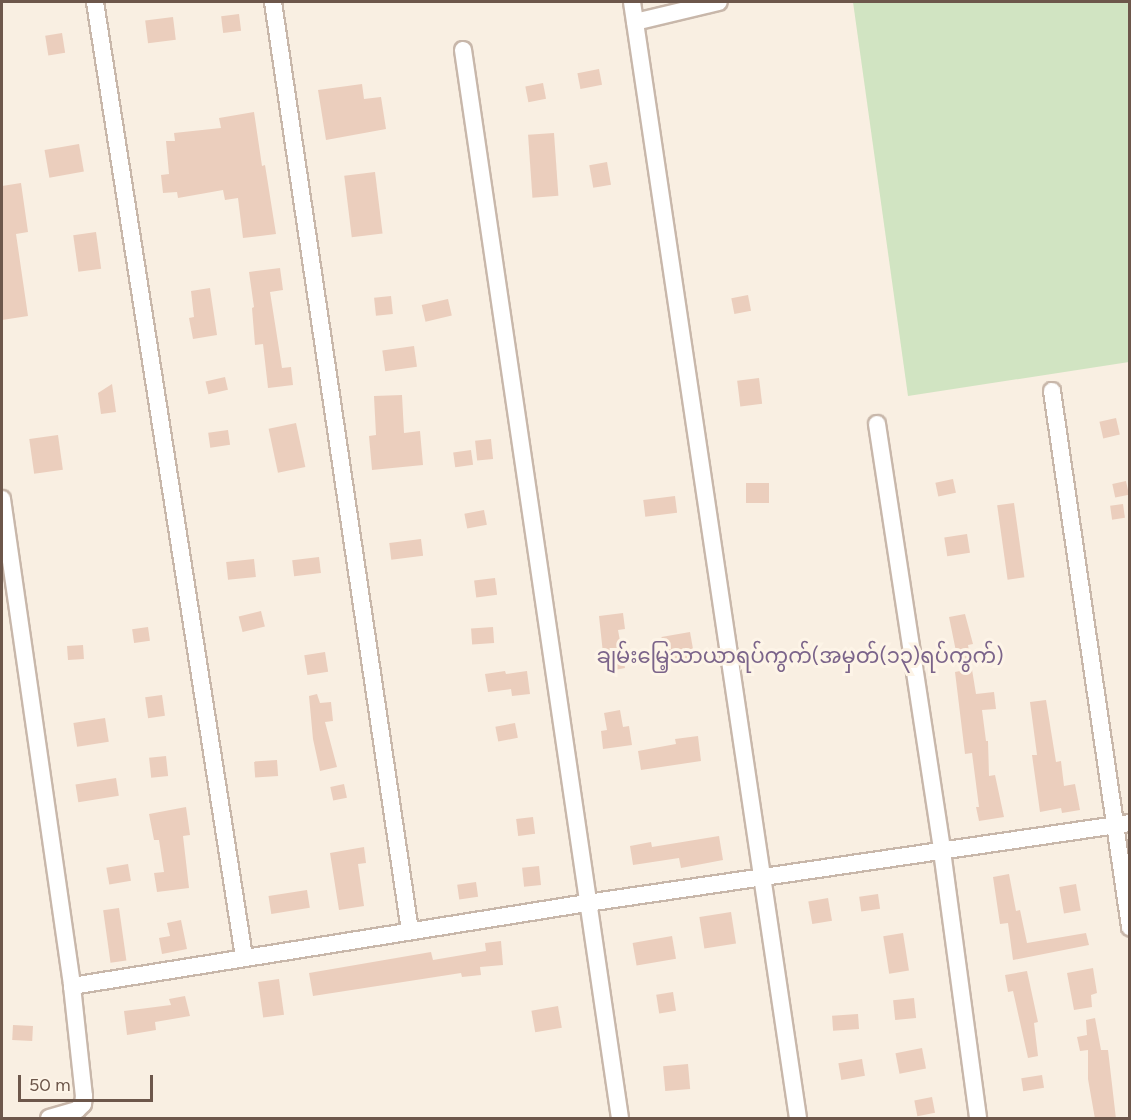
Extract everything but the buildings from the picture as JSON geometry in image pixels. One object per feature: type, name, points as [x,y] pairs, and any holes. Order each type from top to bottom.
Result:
[{"type":"street","points":[[95,2],[244,957]]},
{"type":"street","points":[[273,2],[410,931]]},
{"type":"street","points":[[632,2],[798,1119]]},
{"type":"street","points":[[635,22],[719,2]]},
{"type":"street","points":[[463,50],[620,1119]]},
{"type":"street","points":[[1052,391],[1122,824],[1130,927]]},
{"type":"street","points":[[877,424],[942,850],[978,1119]]},
{"type":"street","points":[[2,499],[72,986],[84,1096],[77,1110],[49,1119]]},
{"type":"street","points":[[72,986],[587,903],[1122,824]]},
{"type":"green space","points":[[853,2],[1129,2],[1129,362],[908,396]]},
{"type":"district","name":"ချမ်းမြေ့သာယာရပ်ကွက်(အမှတ်(၁၃)ရပ်ကွက်)","points":[[800,656]]}]
